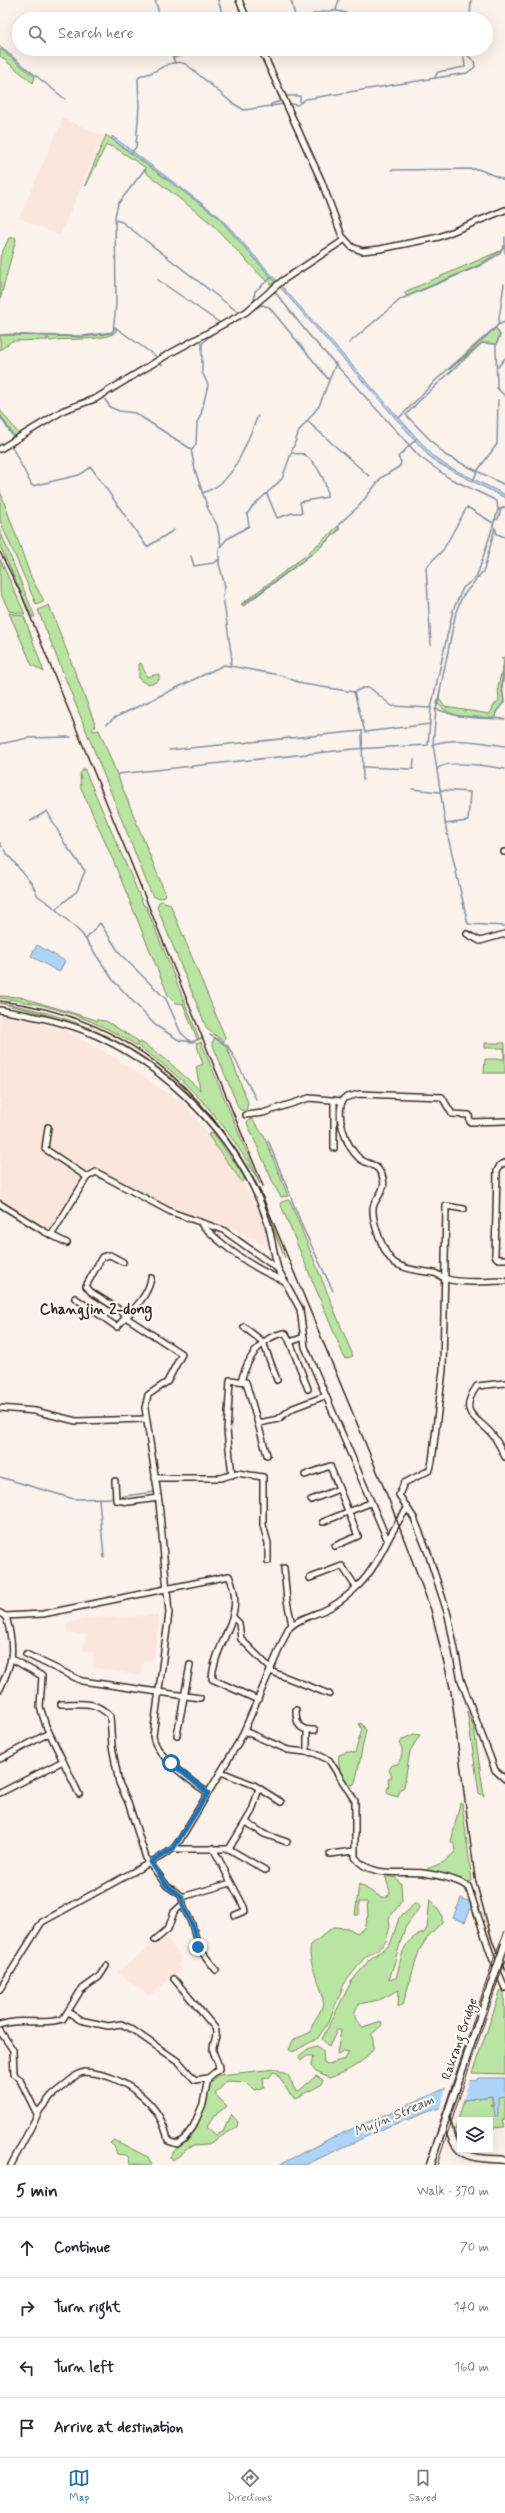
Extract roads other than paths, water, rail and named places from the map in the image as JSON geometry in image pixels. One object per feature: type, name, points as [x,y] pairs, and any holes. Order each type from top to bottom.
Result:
[{"type":"main road","name":"Rakrang Bridge","points":[[430,2165],[505,1944]]},
{"type":"main road","points":[[446,2117],[453,2142],[459,2151],[474,2158],[505,2160]]},
{"type":"street","points":[[239,0],[244,12]]},
{"type":"street","points":[[264,56],[321,180],[344,240],[356,250],[380,250],[449,235],[505,210]]},
{"type":"street","points":[[0,449],[64,410],[95,399],[167,355],[241,315],[278,283],[344,240]]},
{"type":"street","points":[[467,934],[480,941],[505,934]]},
{"type":"street","points":[[0,1010],[63,1024],[96,1036],[147,1065],[188,1098],[212,1125],[242,1169],[267,1224],[278,1269],[300,1309],[305,1348],[370,1503],[387,1539]]},
{"type":"street","points":[[505,1121],[470,1122],[469,1115],[452,1114],[442,1096],[359,1094],[344,1098],[342,1101],[341,1116],[351,1150],[361,1160],[378,1169],[383,1181],[383,1191],[374,1204],[373,1213],[377,1231],[384,1248],[394,1262],[406,1268],[437,1274],[446,1280],[505,1281]]},
{"type":"street","points":[[246,1116],[263,1113],[309,1098],[342,1101]]},
{"type":"street","points":[[334,1100],[334,1148]]},
{"type":"street","points":[[48,1127],[45,1149],[87,1177]]},
{"type":"street","points":[[505,1163],[500,1165],[497,1171],[495,1256],[498,1259],[505,1259]]},
{"type":"street","points":[[52,1234],[87,1177],[96,1172],[156,1205],[223,1230],[278,1269]]},
{"type":"street","points":[[0,1204],[44,1232],[52,1234],[67,1243]]},
{"type":"street","points":[[464,1209],[446,1206],[446,1280],[443,1370],[432,1461],[430,1470],[404,1483],[400,1490],[400,1499],[418,1527],[444,1601],[466,1694],[495,1770],[505,1779]]},
{"type":"street","points":[[201,1223],[231,1252],[268,1275],[285,1281]]},
{"type":"street","points":[[123,1262],[110,1255],[102,1257],[86,1286],[91,1292],[118,1309],[127,1318],[182,1354],[167,1382],[148,1395],[145,1401],[146,1419],[158,1498],[169,1613],[152,1727],[154,1740],[171,1763],[208,1793]]},
{"type":"street","points":[[75,1298],[117,1327],[127,1318],[150,1288],[151,1278]]},
{"type":"street","points":[[244,1327],[263,1342],[277,1380]]},
{"type":"street","points":[[240,1381],[259,1345],[284,1333],[290,1342],[308,1389]]},
{"type":"street","points":[[290,1342],[304,1337]]},
{"type":"street","points":[[232,1474],[227,1431],[230,1380],[246,1382],[267,1455]]},
{"type":"street","points":[[505,1383],[477,1386],[472,1393],[469,1408],[473,1419],[491,1433],[505,1457]]},
{"type":"street","points":[[259,1423],[278,1419],[293,1408],[325,1396]]},
{"type":"street","points":[[0,1408],[35,1411],[76,1421],[146,1419]]},
{"type":"street","points":[[305,1475],[330,1466],[358,1536],[335,1546]]},
{"type":"street","points":[[155,1478],[221,1478],[232,1474],[263,1477],[263,1525],[268,1543],[268,1561]]},
{"type":"street","points":[[115,1481],[115,1498],[129,1502],[158,1498]]},
{"type":"street","points":[[311,1500],[339,1489]]},
{"type":"street","points":[[323,1522],[370,1503]]},
{"type":"street","points":[[0,1989],[42,1922],[173,1849],[221,1772],[244,1731],[271,1670],[285,1632],[292,1625],[331,1606],[356,1587],[377,1561],[387,1539],[407,1509]]},
{"type":"street","points":[[310,1578],[342,1566],[356,1587]]},
{"type":"street","points":[[284,1568],[287,1602],[292,1625]]},
{"type":"street","points":[[0,1689],[12,1659],[13,1647],[2,1615],[42,1614],[229,1576],[235,1603],[233,1617],[214,1668],[212,1679],[258,1700]]},
{"type":"street","points":[[233,1617],[239,1623],[241,1639],[271,1670],[329,1694]]},
{"type":"street","points":[[26,1654],[82,1681],[200,1698]]},
{"type":"street","points":[[12,1659],[42,1676],[40,1707],[49,1733],[79,1794]]},
{"type":"street","points":[[177,1735],[190,1665]]},
{"type":"street","points":[[61,1704],[90,1704],[100,1706],[110,1716],[112,1746],[119,1783],[128,1802],[146,1858],[151,1862],[167,1886],[182,1897],[183,1904],[192,1924],[198,1947],[216,1970]]},
{"type":"street","points":[[296,1710],[296,1722],[307,1730],[315,1730]]},
{"type":"street","points":[[307,1730],[307,1752]]},
{"type":"street","points":[[244,1731],[288,1750],[324,1756],[329,1760],[355,1801],[354,1851],[358,1861],[383,1872],[425,1874],[459,1881],[468,1886],[491,1955],[505,1988]]},
{"type":"street","points":[[0,1759],[49,1733]]},
{"type":"street","points":[[0,1793],[63,1761]]},
{"type":"street","points":[[221,1772],[259,1788],[281,1802]]},
{"type":"street","points":[[229,1849],[246,1822],[259,1788]]},
{"type":"street","points":[[246,1822],[264,1834],[287,1842]]},
{"type":"street","points":[[213,1848],[245,1911],[235,1915]]},
{"type":"street","points":[[173,1849],[229,1849],[265,1870]]},
{"type":"street","points":[[330,1854],[354,1851]]},
{"type":"street","points":[[182,1897],[231,1883]]},
{"type":"street","points":[[155,1940],[168,1929],[174,1912],[183,1904]]},
{"type":"street","points":[[0,2025],[9,2022],[58,2021],[63,2019],[81,1990],[99,1977],[106,1966]]},
{"type":"street","points":[[68,2012],[80,2020],[108,2026],[120,2024],[130,2028],[179,2062],[195,2080],[208,2078],[219,2069],[213,2050],[217,2032],[174,1979]]},
{"type":"street","points":[[0,2031],[13,2050],[14,2074],[20,2080],[37,2114]]},
{"type":"street","points":[[11,2165],[37,2114],[52,2095],[78,2074],[90,2072],[118,2080],[138,2093],[162,2118],[168,2141],[177,2144],[184,2140],[193,2127],[203,2104],[208,2078]]},
{"type":"water","points":[[112,136],[220,217],[433,456],[447,466],[504,494],[505,498],[441,465],[429,456],[217,216],[112,139]]},
{"type":"water","points":[[37,945],[65,961],[59,972],[31,956]]},
{"type":"water","points":[[461,1898],[470,1902],[471,1907],[465,1922],[453,1918]]},
{"type":"water","name":"Mujin Stream","points":[[478,2078],[505,2078],[505,2096],[498,2097],[498,2116],[495,2116],[492,2096],[464,2100],[387,2127],[305,2165],[279,2165],[331,2138],[465,2080],[476,2081]]},
{"type":"waterway","points":[[155,0],[159,12]]},
{"type":"waterway","points":[[218,0],[222,12]]},
{"type":"waterway","points":[[291,0],[294,12]]},
{"type":"waterway","points":[[336,10],[339,0]]},
{"type":"waterway","points":[[470,12],[471,0]]},
{"type":"waterway","points":[[319,12],[342,12]]},
{"type":"waterway","points":[[0,47],[65,99]]},
{"type":"waterway","points":[[172,56],[175,63]]},
{"type":"waterway","points":[[173,58],[180,56]]},
{"type":"waterway","points":[[268,56],[272,67]]},
{"type":"waterway","points":[[435,77],[438,72],[465,67],[464,56]]},
{"type":"waterway","points":[[288,103],[297,105],[306,99],[467,73],[475,67],[474,61],[468,56]]},
{"type":"waterway","points":[[132,152],[136,147],[139,106],[138,79],[141,75],[146,75],[173,63],[186,64],[231,102],[244,110],[284,104]]},
{"type":"waterway","points":[[269,72],[281,101],[271,104],[271,107]]},
{"type":"waterway","points":[[285,96],[300,96],[300,102]]},
{"type":"waterway","points":[[0,335],[83,336],[113,332],[116,304],[115,216],[118,204],[145,169]]},
{"type":"waterway","points":[[391,170],[478,169],[505,180]]},
{"type":"waterway","points":[[115,220],[122,222],[239,313]]},
{"type":"waterway","points":[[505,237],[505,253]]},
{"type":"waterway","points":[[349,343],[401,299],[479,266],[499,254],[504,246]]},
{"type":"waterway","points":[[254,302],[255,291],[272,277]]},
{"type":"waterway","points":[[158,280],[220,323]]},
{"type":"waterway","points":[[498,325],[504,284]]},
{"type":"waterway","points":[[280,286],[275,292],[309,335],[420,457],[449,478],[493,499],[497,502],[498,510],[505,507]]},
{"type":"waterway","points":[[252,310],[262,305],[269,307],[329,380]]},
{"type":"waterway","points":[[217,325],[232,317]]},
{"type":"waterway","points":[[399,418],[437,379],[498,325],[505,322]]},
{"type":"waterway","points":[[115,327],[158,358]]},
{"type":"waterway","points":[[496,328],[500,335],[496,346],[497,388],[505,396]]},
{"type":"waterway","points":[[192,450],[196,444],[197,423],[201,414],[208,385],[202,372],[202,343],[216,331]]},
{"type":"waterway","points":[[496,344],[482,343],[419,401],[406,415],[445,455],[505,485]]},
{"type":"waterway","points":[[498,367],[505,358]]},
{"type":"waterway","points":[[160,361],[162,365]]},
{"type":"waterway","points":[[230,665],[232,660],[223,596],[225,586],[219,564],[219,548],[227,539],[249,526],[247,514],[252,507],[282,479],[299,431],[319,406],[336,363]]},
{"type":"waterway","points":[[104,398],[110,407],[119,411],[135,413],[191,449],[195,470],[208,509],[217,525],[221,546]]},
{"type":"waterway","points":[[473,481],[478,470],[497,444],[498,400]]},
{"type":"waterway","points":[[0,416],[15,440]]},
{"type":"waterway","points":[[202,493],[214,488],[231,472],[244,450],[258,416]]},
{"type":"waterway","points":[[307,421],[369,476]]},
{"type":"waterway","points":[[243,606],[317,550],[339,530],[339,524],[359,506],[381,478],[400,466],[401,462],[398,457],[416,439]]},
{"type":"waterway","points":[[11,445],[32,486],[79,475],[91,467],[147,547],[174,530]]},
{"type":"waterway","points":[[267,494],[277,518],[293,513],[302,513],[300,502],[327,497],[324,480],[314,463],[305,455],[293,453]]},
{"type":"waterway","points":[[431,645],[426,567],[443,550],[467,507],[493,523]]},
{"type":"waterway","points":[[494,520],[498,519],[501,509]]},
{"type":"waterway","points":[[118,774],[354,749],[428,745],[431,708],[453,610],[463,588],[476,577],[498,510]]},
{"type":"waterway","points":[[495,528],[497,534],[505,537]]},
{"type":"waterway","points":[[437,770],[433,744],[436,710],[456,612],[462,597],[484,570],[495,528]]},
{"type":"waterway","points":[[191,556],[194,566],[213,563],[219,560]]},
{"type":"waterway","points":[[107,724],[114,718],[224,665],[280,675],[303,684],[354,692],[363,688],[370,688],[392,706],[431,708]]},
{"type":"waterway","points":[[495,719],[496,712],[504,702],[502,686],[505,669]]},
{"type":"waterway","points":[[354,692],[365,732],[430,724]]},
{"type":"waterway","points":[[435,709],[458,716],[505,719]]},
{"type":"waterway","points":[[362,731],[363,780]]},
{"type":"waterway","points":[[169,750],[362,731]]},
{"type":"waterway","points":[[0,744],[28,738],[71,737]]},
{"type":"waterway","points":[[434,744],[460,741],[505,746]]},
{"type":"waterway","points":[[363,767],[413,769],[414,759]]},
{"type":"waterway","points":[[505,769],[469,764],[448,764],[441,766],[437,770],[446,828],[468,924],[505,926]]},
{"type":"waterway","points":[[412,789],[440,792]]},
{"type":"waterway","points":[[440,790],[470,792],[468,821],[445,824]]},
{"type":"waterway","points":[[31,821],[47,811],[65,844],[85,871],[77,891],[56,909]]},
{"type":"waterway","points":[[0,843],[2,847]]},
{"type":"waterway","points":[[4,850],[32,884],[38,896],[51,905],[82,934],[113,980],[155,1025],[179,1040],[192,1042],[202,1038]]},
{"type":"waterway","points":[[86,939],[100,923],[121,955],[166,999],[181,1033],[191,1042]]},
{"type":"waterway","points":[[210,1035],[228,1046],[256,1099]]},
{"type":"waterway","points":[[268,1140],[303,1228],[333,1291]]},
{"type":"waterway","points":[[0,1477],[74,1499],[114,1498]]},
{"type":"waterway","points":[[118,1497],[154,1492]]},
{"type":"waterway","points":[[99,1498],[104,1558]]},
{"type":"tram line","points":[[426,2165],[495,1955],[505,1931]]},
{"type":"tram line","points":[[437,2165],[505,1960]]},
{"type":"railway","points":[[0,552],[22,596],[263,1186]]},
{"type":"railway","points":[[0,1001],[44,1009],[85,1022],[122,1040],[156,1062],[186,1089],[214,1120],[239,1155],[261,1193],[389,1500],[431,1610],[451,1692],[475,1878],[492,1940],[505,1971]]},
{"type":"district","name":"Changjin 2-dong","points":[[96,1310]]}]
